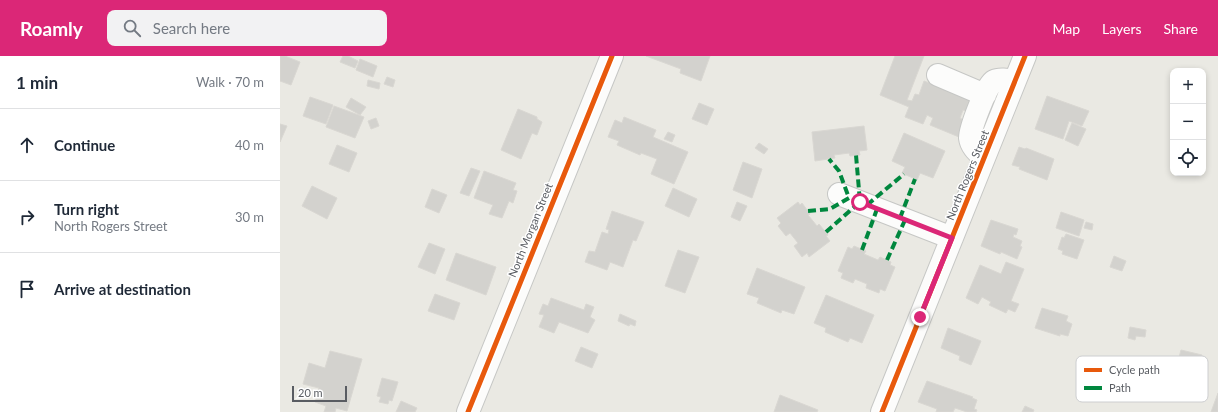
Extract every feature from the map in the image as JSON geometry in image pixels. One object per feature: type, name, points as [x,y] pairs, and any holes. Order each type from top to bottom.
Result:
[{"type":"street","name":"North Morgan Street","points":[[468,412],[612,56]]},
{"type":"street","name":"North Rogers Street","points":[[882,412],[1025,56]]},
{"type":"street","points":[[938,75],[985,95]]},
{"type":"street","points":[[984,158],[976,150],[970,139],[988,87],[992,82],[999,80],[1016,81]]},
{"type":"street","points":[[839,194],[952,238]]},
{"type":"building","points":[[280,56],[285,56],[300,62],[291,85],[280,81]]},
{"type":"building","points":[[343,56],[348,56],[358,61],[355,68],[340,62]]},
{"type":"building","points":[[646,56],[710,56],[701,81],[680,73],[681,69]]},
{"type":"building","points":[[895,56],[924,56],[907,100],[912,101],[915,94],[919,95],[924,81],[972,99],[967,111],[963,110],[960,118],[965,121],[959,137],[930,125],[933,118],[927,115],[923,124],[905,117],[909,107],[880,95]]},
{"type":"building","points":[[360,59],[377,66],[373,77],[356,70]]},
{"type":"building","points":[[387,77],[395,80],[393,87],[384,84]]},
{"type":"building","points":[[368,80],[380,83],[379,89],[367,86]]},
{"type":"building","points":[[1047,96],[1089,111],[1082,126],[1069,121],[1063,139],[1035,129]]},
{"type":"building","points":[[310,97],[333,105],[326,124],[303,116]]},
{"type":"building","points":[[351,98],[366,107],[360,115],[346,107]]},
{"type":"building","points":[[699,103],[714,109],[707,125],[692,119]]},
{"type":"building","points":[[334,106],[364,117],[355,138],[326,127]]},
{"type":"building","points":[[518,109],[537,117],[537,119],[542,122],[537,135],[532,133],[521,159],[501,150]]},
{"type":"building","points":[[624,117],[656,130],[653,137],[688,152],[674,184],[651,174],[657,159],[641,153],[640,155],[617,145],[619,141],[608,137],[615,120],[622,123]]},
{"type":"building","points":[[376,118],[379,126],[371,129],[368,121]]},
{"type":"building","points":[[1072,123],[1086,129],[1078,146],[1065,140]]},
{"type":"building","points":[[280,124],[287,126],[280,142]]},
{"type":"building","points":[[864,126],[867,150],[859,151],[860,155],[850,156],[849,153],[834,155],[835,158],[815,161],[812,132]]},
{"type":"building","points":[[668,132],[675,135],[672,142],[664,139]]},
{"type":"building","points":[[904,133],[945,151],[933,178],[920,173],[917,180],[902,173],[905,167],[892,161]]},
{"type":"building","points":[[759,143],[768,149],[764,154],[755,148]]},
{"type":"building","points":[[337,145],[357,153],[349,172],[329,164]]},
{"type":"building","points":[[1019,147],[1026,148],[1054,159],[1047,180],[1019,169],[1020,167],[1012,165]]},
{"type":"building","points":[[743,162],[762,169],[752,198],[733,190]]},
{"type":"building","points":[[471,168],[480,171],[469,196],[460,193]]},
{"type":"building","points":[[484,171],[516,183],[513,190],[517,191],[513,203],[509,201],[502,218],[489,214],[493,205],[474,198]]},
{"type":"building","points":[[312,186],[337,198],[327,219],[302,206]]},
{"type":"building","points":[[673,188],[697,199],[689,217],[665,206]]},
{"type":"building","points":[[432,189],[447,195],[439,213],[425,207]]},
{"type":"building","points":[[737,202],[747,206],[740,221],[731,217]]},
{"type":"building","points":[[798,202],[800,205],[802,203],[810,214],[808,215],[817,226],[819,224],[828,235],[826,236],[830,241],[809,257],[807,253],[802,257],[794,246],[798,243],[790,233],[786,236],[778,226],[781,223],[777,218]]},
{"type":"building","points":[[612,211],[644,222],[636,241],[633,240],[623,267],[610,262],[607,270],[585,262],[589,251],[595,252],[602,232],[608,234],[609,230],[606,229]]},
{"type":"building","points":[[1061,212],[1084,220],[1079,236],[1056,228]]},
{"type":"building","points":[[991,220],[1018,229],[1016,235],[1014,234],[1013,237],[1022,241],[1020,246],[1022,247],[1017,259],[981,246]]},
{"type":"building","points":[[1086,222],[1093,224],[1092,230],[1084,228]]},
{"type":"building","points":[[1066,234],[1084,240],[1077,259],[1062,254],[1063,251],[1058,249],[1062,237],[1064,238]]},
{"type":"building","points":[[429,243],[445,249],[435,274],[418,267]]},
{"type":"building","points":[[854,246],[866,251],[864,254],[878,260],[880,257],[891,262],[890,265],[895,267],[885,291],[880,289],[879,293],[866,288],[867,284],[855,279],[853,283],[841,278],[843,273],[838,271],[848,247],[852,249]]},
{"type":"building","points":[[678,250],[699,257],[685,293],[665,286]]},
{"type":"building","points":[[456,253],[496,267],[486,295],[446,280]]},
{"type":"building","points":[[1114,256],[1126,261],[1122,271],[1110,267]]},
{"type":"building","points":[[1006,262],[1024,269],[1011,301],[1019,304],[1015,312],[1008,309],[1006,313],[989,305],[991,302],[982,297],[978,304],[966,298],[980,265],[1001,274]]},
{"type":"building","points":[[757,268],[805,287],[794,314],[782,310],[781,313],[757,303],[759,298],[747,294]]},
{"type":"building","points":[[435,294],[460,303],[454,320],[428,311]]},
{"type":"building","points":[[826,295],[874,315],[862,343],[850,338],[848,342],[825,332],[826,328],[814,323]]},
{"type":"building","points":[[551,298],[584,310],[586,304],[594,307],[590,317],[595,320],[588,333],[559,322],[554,333],[539,327],[544,315],[539,314],[543,304],[548,306]]},
{"type":"building","points":[[1042,308],[1068,316],[1066,321],[1072,324],[1068,336],[1060,334],[1060,336],[1035,328]]},
{"type":"building","points":[[620,314],[636,321],[635,326],[630,324],[629,326],[618,321]]},
{"type":"building","points":[[1130,327],[1146,330],[1145,337],[1136,336],[1135,340],[1128,338]]},
{"type":"building","points":[[948,328],[981,341],[971,365],[959,360],[960,356],[941,348]]},
{"type":"building","points":[[581,347],[598,354],[592,368],[575,361]]},
{"type":"building","points":[[1181,350],[1202,355],[1202,356],[1179,356]]},
{"type":"building","points":[[330,351],[362,359],[347,411],[336,408],[335,412],[324,412],[326,406],[315,402],[319,388],[303,384],[309,363],[325,368]]},
{"type":"building","points":[[382,378],[398,382],[392,401],[389,400],[388,404],[379,402],[381,397],[377,396]]},
{"type":"building","points":[[927,381],[973,397],[972,398],[977,400],[974,409],[977,410],[976,412],[967,412],[955,408],[953,412],[936,412],[937,409],[918,402]]},
{"type":"building","points":[[1218,393],[1218,412],[1211,412]]},
{"type":"building","points":[[780,395],[818,410],[817,412],[774,412]]},
{"type":"building","points":[[401,401],[417,408],[415,412],[396,412]]},
{"type":"building","points":[[1025,406],[1034,410],[1033,412],[1022,412]]},
{"type":"marked path","points":[[826,232],[860,202],[856,155]]},
{"type":"marked path","points":[[808,211],[830,209],[849,198],[839,171],[829,159]]},
{"type":"marked path","points":[[867,205],[904,174]]},
{"type":"marked path","points":[[900,218],[915,179]]},
{"type":"marked path","points":[[862,250],[877,209]]},
{"type":"marked path","points":[[887,260],[905,220]]},
{"type":"cycle path","points":[[468,412],[612,56]]},
{"type":"cycle path","points":[[882,412],[1025,56]]},
{"type":"route","points":[[860,202],[952,238],[920,317]]}]
